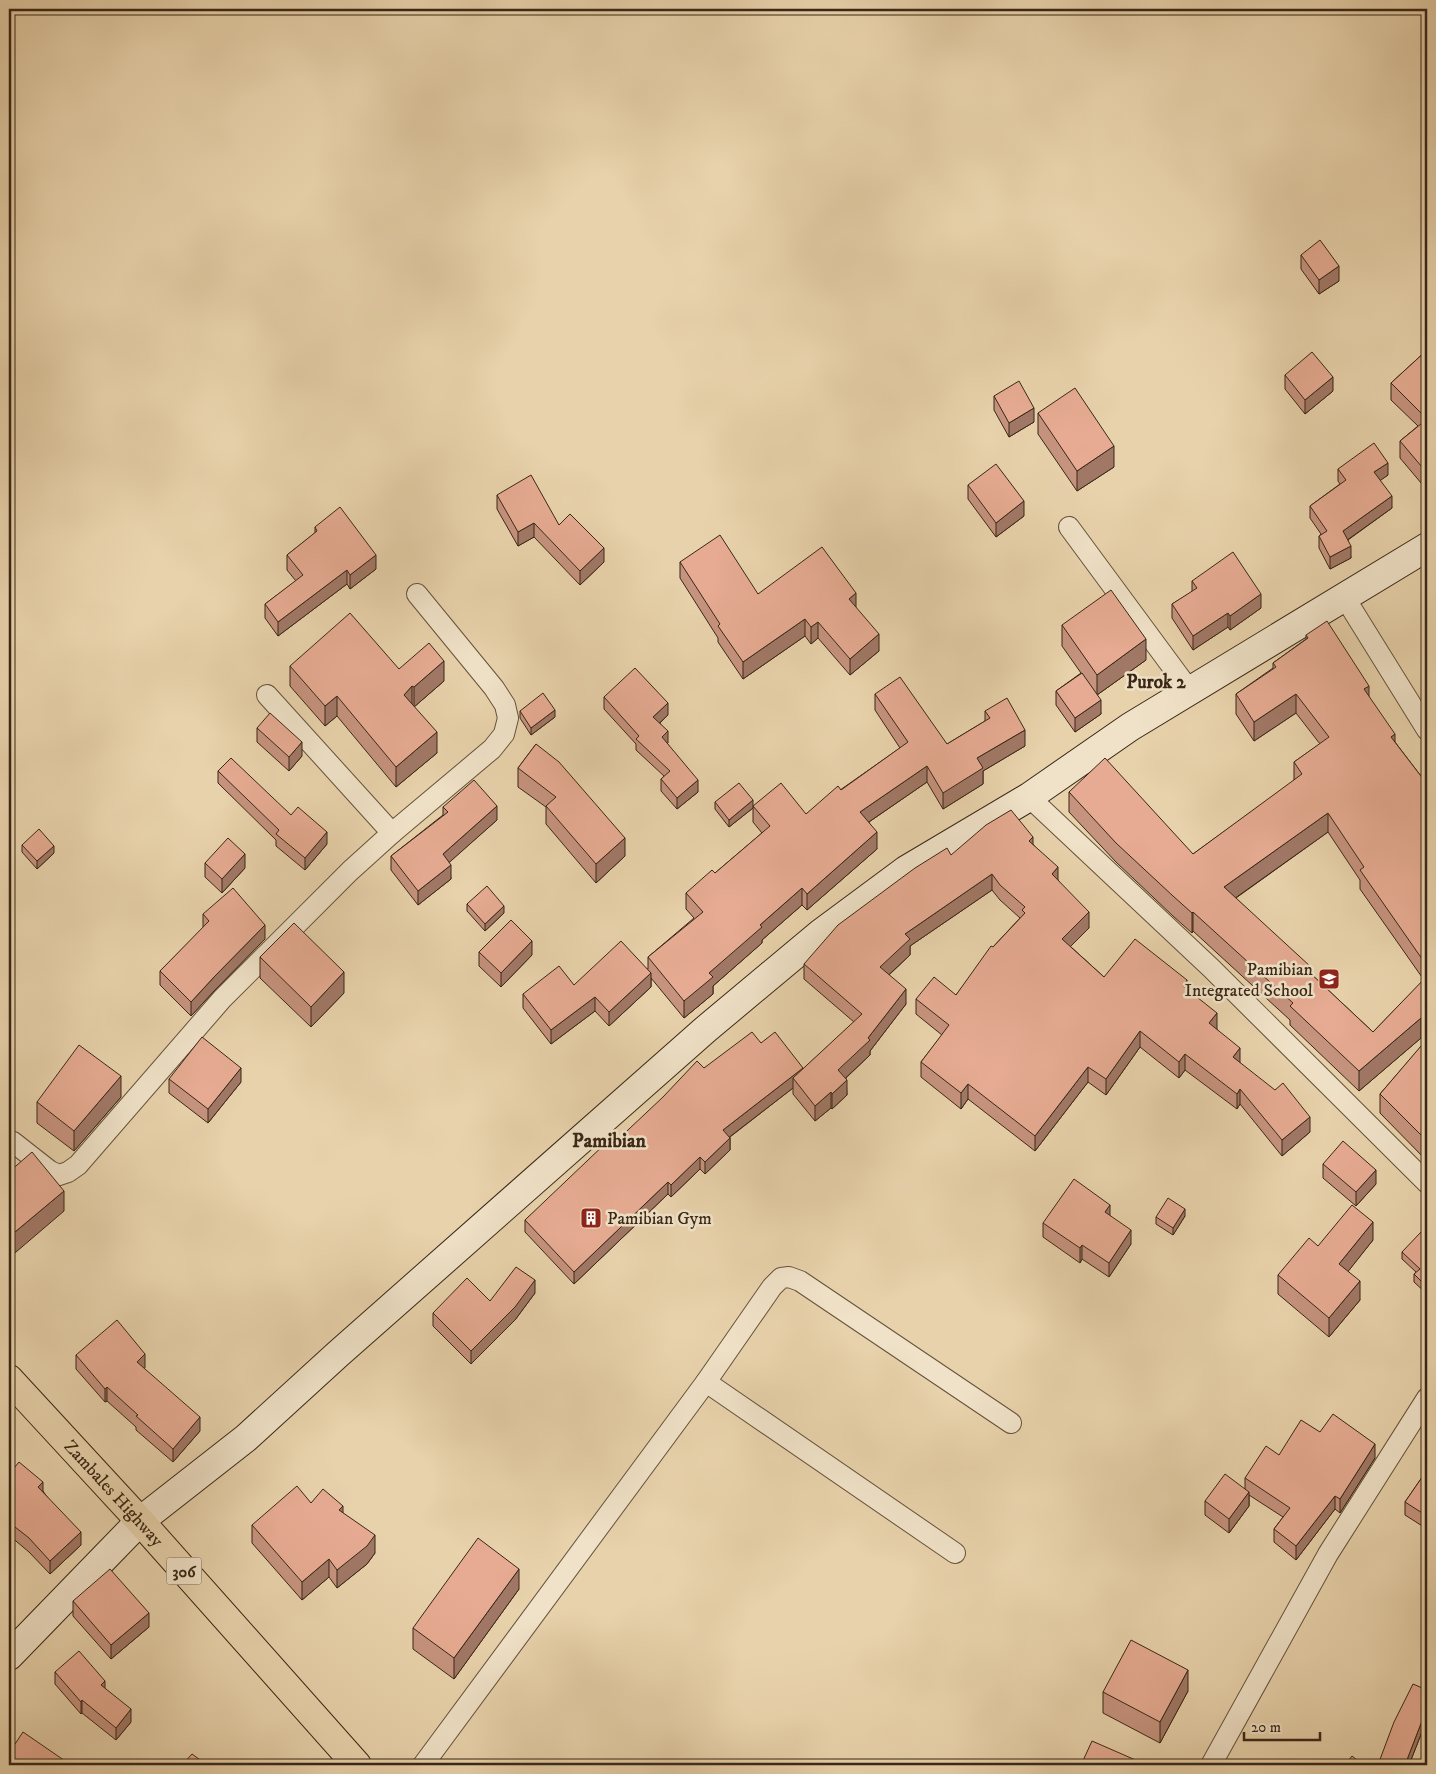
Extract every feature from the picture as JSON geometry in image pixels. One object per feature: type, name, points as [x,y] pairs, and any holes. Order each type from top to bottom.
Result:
[{"type":"main road","name":"Zambales Highway","points":[[9,1379],[140,1521],[358,1765]]},
{"type":"street","points":[[1069,527],[1190,691]]},
{"type":"street","points":[[9,1656],[140,1521],[246,1438],[338,1354],[706,1029],[821,933],[906,870],[1029,797],[1130,727],[1427,547]]},
{"type":"street","points":[[9,1141],[14,1142],[50,1171],[59,1175],[68,1172],[78,1165],[222,1000],[350,871],[492,749],[504,734],[508,718],[505,705],[494,688],[417,594]]},
{"type":"street","points":[[1345,598],[1427,730]]},
{"type":"street","points":[[267,695],[392,833]]},
{"type":"street","points":[[1029,797],[1211,968],[1427,1183]]},
{"type":"street","points":[[422,1765],[706,1382],[772,1287],[781,1278],[789,1277],[800,1281],[1011,1423]]},
{"type":"street","points":[[706,1382],[954,1553]]},
{"type":"street","points":[[1211,1765],[1328,1554],[1427,1398]]},
{"type":"building","points":[[1320,240],[1339,266],[1319,280],[1301,255]]},
{"type":"building","points":[[1427,350],[1427,419],[1391,383]]},
{"type":"building","points":[[1312,352],[1333,377],[1305,400],[1285,375]]},
{"type":"building","points":[[1019,381],[1034,408],[1009,423],[994,396]]},
{"type":"building","points":[[1075,388],[1114,446],[1077,471],[1038,413]]},
{"type":"building","points":[[1427,419],[1427,473],[1400,441]]},
{"type":"building","points":[[1374,443],[1388,463],[1374,472],[1392,496],[1343,531],[1351,546],[1330,557],[1319,536],[1327,531],[1310,506],[1346,480],[1338,469]]},
{"type":"building","points":[[996,464],[1024,501],[996,523],[968,485]]},
{"type":"building","points":[[531,475],[559,525],[570,514],[604,548],[580,571],[534,523],[518,532],[497,495]]},
{"type":"building","points":[[340,507],[376,555],[350,575],[347,570],[278,622],[265,604],[303,575],[287,555],[317,531],[315,527]]},
{"type":"building","points":[[720,535],[758,594],[822,547],[856,593],[849,599],[879,634],[850,659],[818,622],[811,627],[805,619],[743,662],[718,626],[720,624],[680,562]]},
{"type":"building","points":[[1233,552],[1261,594],[1230,616],[1228,613],[1193,636],[1172,604],[1197,588],[1192,581]]},
{"type":"building","points":[[1111,590],[1146,639],[1097,675],[1062,625]]},
{"type":"building","points":[[350,613],[399,669],[429,643],[444,661],[414,687],[412,686],[404,695],[437,732],[396,767],[337,696],[325,706],[290,666]]},
{"type":"building","points":[[1327,621],[1369,686],[1364,689],[1395,734],[1391,737],[1427,784],[1427,966],[1360,870],[1364,867],[1328,813],[1224,887],[1311,967],[1308,971],[1373,1032],[1427,976],[1427,1025],[1421,1018],[1359,1071],[1290,1006],[1293,1003],[1116,843],[1069,792],[1105,758],[1193,854],[1302,774],[1294,762],[1329,737],[1296,694],[1254,722],[1236,694],[1276,667],[1273,663],[1308,638],[1306,635]]},
{"type":"building","points":[[635,668],[668,703],[653,717],[668,731],[662,737],[698,780],[677,798],[661,779],[670,771],[636,739],[639,736],[604,697]]},
{"type":"building","points":[[1082,673],[1101,700],[1075,718],[1056,691]]},
{"type":"building","points":[[900,677],[947,744],[990,718],[985,711],[1007,698],[1025,730],[977,758],[983,768],[943,793],[927,766],[860,812],[877,832],[807,894],[802,888],[760,925],[762,927],[709,973],[713,977],[684,1001],[648,957],[703,912],[686,893],[712,870],[715,873],[770,826],[753,806],[781,783],[806,814],[838,786],[841,790],[908,742],[875,694]]},
{"type":"building","points":[[543,693],[555,710],[531,728],[520,711]]},
{"type":"building","points":[[270,713],[302,742],[289,757],[257,728]]},
{"type":"building","points":[[536,744],[559,762],[625,838],[596,864],[546,806],[556,797],[518,768]]},
{"type":"building","points":[[231,758],[291,815],[298,807],[327,832],[305,858],[276,834],[279,830],[218,771]]},
{"type":"building","points":[[474,780],[497,806],[443,854],[451,865],[418,891],[391,856],[448,812],[443,807]]},
{"type":"building","points":[[739,783],[753,800],[729,820],[715,802]]},
{"type":"building","points":[[1011,810],[1033,837],[1029,841],[1058,867],[1052,874],[1089,912],[1062,939],[1104,977],[1135,939],[1187,980],[1183,986],[1217,1013],[1209,1023],[1240,1048],[1233,1057],[1275,1090],[1283,1083],[1310,1117],[1282,1140],[1240,1089],[1237,1094],[1185,1054],[1179,1062],[1140,1031],[1106,1079],[1088,1067],[1035,1136],[968,1084],[961,1093],[921,1062],[949,1025],[916,999],[934,977],[956,995],[991,946],[993,947],[1025,913],[1022,910],[1025,907],[1000,885],[992,874],[905,934],[910,939],[880,967],[906,989],[868,1038],[870,1040],[838,1070],[847,1080],[815,1106],[793,1078],[862,1014],[804,964],[838,925],[915,868],[947,848],[951,855],[986,825]]},
{"type":"building","points":[[39,829],[54,846],[37,861],[22,845]]},
{"type":"building","points":[[228,838],[245,854],[222,879],[205,863]]},
{"type":"building","points":[[487,886],[504,906],[485,924],[467,904]]},
{"type":"building","points":[[233,888],[265,925],[191,1002],[160,971],[209,921],[203,914]]},
{"type":"building","points":[[511,920],[532,941],[501,973],[479,952]]},
{"type":"building","points":[[294,923],[344,972],[311,1007],[260,957]]},
{"type":"building","points":[[621,941],[651,973],[609,1012],[595,997],[551,1030],[523,994],[559,966],[574,985]]},
{"type":"building","points":[[752,1032],[761,1043],[775,1032],[803,1068],[723,1130],[730,1138],[705,1162],[700,1157],[671,1185],[668,1182],[574,1272],[525,1220],[608,1141],[612,1145],[663,1097],[697,1061],[704,1068]]},
{"type":"building","points":[[202,1037],[241,1068],[208,1109],[169,1079]]},
{"type":"building","points":[[1427,1039],[1427,1141],[1380,1094]]},
{"type":"building","points":[[79,1045],[121,1076],[74,1131],[37,1102]]},
{"type":"building","points":[[1343,1141],[1376,1170],[1356,1192],[1323,1164]]},
{"type":"building","points":[[32,1152],[64,1191],[9,1237],[9,1172]]},
{"type":"building","points":[[1074,1179],[1110,1205],[1105,1212],[1131,1230],[1109,1263],[1082,1245],[1080,1248],[1043,1223]]},
{"type":"building","points":[[1168,1198],[1185,1209],[1173,1228],[1156,1217]]},
{"type":"building","points":[[1352,1205],[1373,1222],[1339,1264],[1360,1281],[1329,1318],[1278,1275],[1309,1238],[1318,1246]]},
{"type":"building","points":[[1421,1232],[1427,1238],[1427,1287],[1414,1274],[1420,1269],[1402,1252]]},
{"type":"building","points":[[516,1267],[535,1280],[515,1307],[471,1351],[433,1313],[467,1278],[490,1301]]},
{"type":"building","points":[[117,1320],[145,1354],[137,1362],[200,1417],[173,1449],[107,1387],[105,1389],[76,1355]]},
{"type":"building","points":[[1333,1414],[1375,1444],[1340,1499],[1335,1496],[1296,1546],[1274,1529],[1290,1508],[1245,1478],[1266,1446],[1279,1455],[1301,1420],[1320,1432]]},
{"type":"building","points":[[19,1462],[43,1482],[38,1487],[81,1532],[50,1561],[29,1538],[9,1524],[9,1474]]},
{"type":"building","points":[[1427,1470],[1427,1516],[1405,1502]]},
{"type":"building","points":[[1225,1474],[1249,1492],[1229,1519],[1205,1501]]},
{"type":"building","points":[[297,1486],[311,1503],[323,1489],[343,1506],[339,1510],[375,1535],[367,1546],[337,1570],[329,1559],[302,1582],[252,1525]]},
{"type":"building","points":[[478,1538],[519,1569],[454,1658],[413,1628]]},
{"type":"building","points":[[110,1569],[149,1613],[111,1645],[73,1601]]},
{"type":"building","points":[[1131,1640],[1188,1670],[1160,1722],[1103,1692]]},
{"type":"building","points":[[79,1651],[105,1681],[101,1685],[131,1709],[116,1728],[82,1700],[81,1702],[55,1672]]},
{"type":"building","points":[[1413,1684],[1427,1690],[1427,1714],[1425,1713],[1405,1765],[1387,1765],[1379,1762],[1394,1722]]},
{"type":"building","points":[[23,1732],[71,1765],[9,1765],[9,1753]]},
{"type":"building","points":[[1092,1741],[1147,1765],[1081,1765]]},
{"type":"building","points":[[192,1754],[207,1765],[182,1765]]},
{"type":"building","points":[[1352,1756],[1363,1765],[1345,1765]]},
{"type":"place","name":"Pamibian Integrated School","points":[[1329,979]]},
{"type":"place","name":"Pamibian Gym","points":[[591,1218]]},
{"type":"district","name":"Purok 2","points":[[1156,681]]},
{"type":"district","name":"Pamibian","points":[[609,1140]]}]
